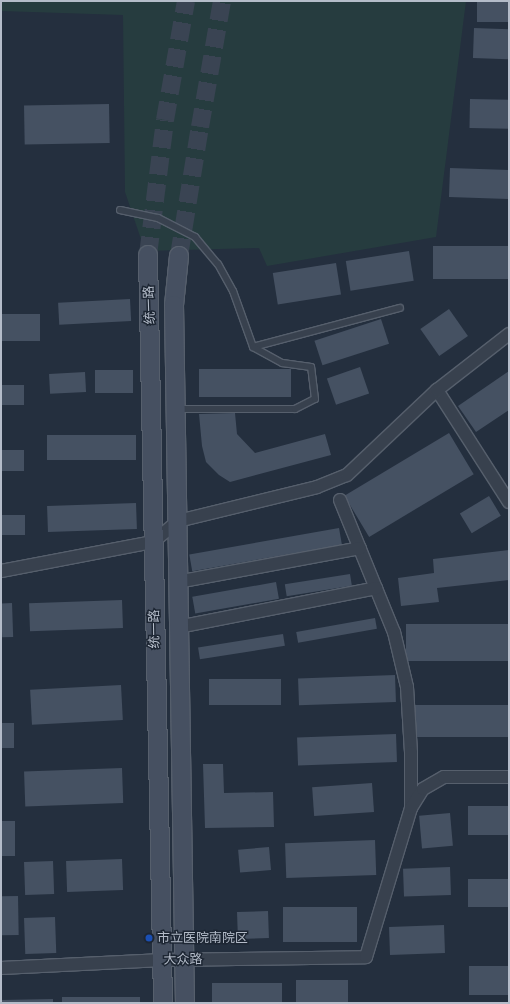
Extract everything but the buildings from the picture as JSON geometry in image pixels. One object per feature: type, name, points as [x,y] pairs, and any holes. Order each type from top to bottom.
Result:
[{"type":"main road","name":"统一路","points":[[148,255],[163,1003]]},
{"type":"main road","name":"统一路","points":[[179,256],[174,305],[178,521],[177,582],[185,1003]]},
{"type":"street","points":[[1,570],[153,542],[178,521],[317,487],[347,475],[437,390],[509,334]]},
{"type":"street","points":[[437,390],[509,502]]},
{"type":"street","points":[[340,500],[394,632],[407,687],[411,753],[411,808]]},
{"type":"street","points":[[177,582],[360,548]]},
{"type":"street","points":[[178,627],[376,588]]},
{"type":"street","points":[[411,808],[423,789],[444,777],[509,777]]},
{"type":"street","name":"大众路","points":[[1,968],[163,960],[366,957],[411,808]]},
{"type":"lane","points":[[120,210],[158,218],[195,237],[218,264],[233,291],[253,347],[282,363],[311,367],[315,399],[295,409],[176,409]]},
{"type":"lane","points":[[253,347],[400,308]]},
{"type":"green space","points":[[1,1],[466,1],[436,237],[267,266],[259,248],[145,251],[125,192],[123,15],[1,11]]},
{"type":"tunnel","points":[[148,255],[165,120],[186,1]]},
{"type":"tunnel","points":[[179,256],[222,1]]},
{"type":"place","name":"市立医院南院区","points":[[149,938]]}]
